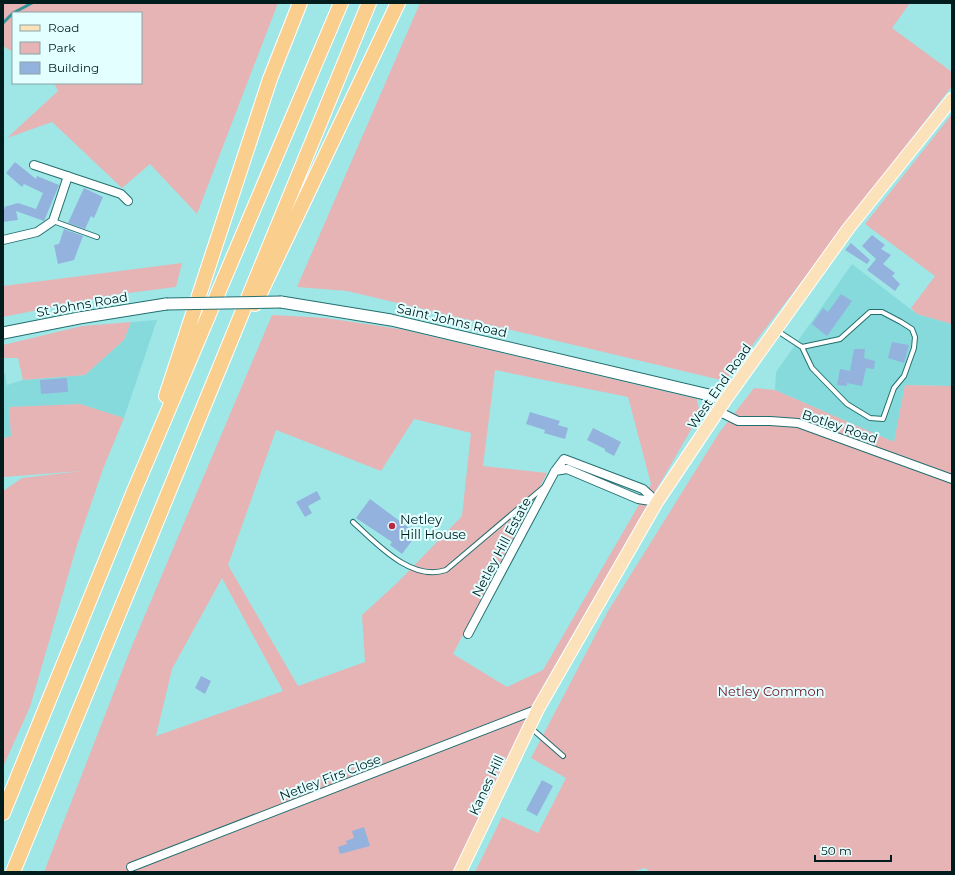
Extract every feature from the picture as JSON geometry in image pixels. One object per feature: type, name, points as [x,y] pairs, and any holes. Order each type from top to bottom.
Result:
[{"type":"highway","points":[[134,492],[270,78],[300,3]]},
{"type":"highway","points":[[3,813],[134,492],[341,3]]},
{"type":"highway","points":[[13,872],[369,3]]},
{"type":"highway","points":[[186,451],[398,3]]},
{"type":"main road","name":"West End Road","points":[[538,709],[657,502],[726,399],[848,229],[952,99]]},
{"type":"main road","name":"Saint Johns Road","points":[[166,304],[281,302],[391,320],[726,399]]},
{"type":"main road","name":"St Johns Road","points":[[3,333],[79,318],[166,304]]},
{"type":"main road","name":"Kanes Hill","points":[[460,872],[538,709]]},
{"type":"street","points":[[34,165],[121,194],[128,201]]},
{"type":"street","points":[[3,240],[37,232],[53,221],[68,176]]},
{"type":"street","name":"Botley Road","points":[[718,411],[738,421],[798,423],[952,478]]},
{"type":"street","name":"Netley Hill Estate","points":[[468,634],[555,471],[567,469],[638,499],[657,502]]},
{"type":"street","name":"Netley Firs Close","points":[[131,867],[538,709]]},
{"type":"lane","points":[[53,221],[97,237]]},
{"type":"lane","points":[[775,330],[802,347],[812,368],[847,404],[870,418],[883,419],[894,388],[904,376],[914,348],[915,337],[912,329],[882,312],[870,312],[840,339],[802,347]]},
{"type":"lane","points":[[353,522],[395,559],[412,568],[438,573],[446,570],[549,483]]},
{"type":"lane","points":[[529,727],[563,756]]},
{"type":"shaded area","points":[[852,264],[917,314],[952,324],[952,386],[905,385],[894,442],[775,390],[776,372]]},
{"type":"shaded area","points":[[157,320],[124,418],[80,404],[9,408],[11,437],[3,438],[3,373],[5,373],[7,385],[23,380],[85,375],[124,340],[131,322]]},
{"type":"green space","points":[[3,3],[278,3],[197,214],[150,164],[122,188],[52,122],[7,138],[58,91],[54,84],[142,84],[142,12],[12,12],[12,51],[3,46]]},
{"type":"green space","points":[[420,3],[910,3],[892,28],[952,72],[952,86],[725,381],[347,291],[297,287]]},
{"type":"green space","points":[[952,114],[952,324],[917,314],[911,308],[935,276],[865,224]]},
{"type":"green space","points":[[182,263],[176,287],[113,295],[3,317],[3,286]]},
{"type":"green space","points":[[272,315],[326,318],[400,329],[697,399],[700,414],[546,681],[454,872],[44,872],[131,648]],"holes":[[[495,370],[628,397],[651,484],[543,670],[507,687],[453,654],[547,473],[483,466]],[[414,419],[471,433],[462,516],[399,581],[362,615],[365,662],[298,686],[228,565],[276,430],[381,471]],[[222,578],[283,691],[156,736],[172,669]]]},
{"type":"green space","points":[[131,322],[124,340],[85,375],[23,380],[18,358],[3,358],[3,345],[82,326]]},
{"type":"green space","name":"Netley Common","points":[[905,385],[952,386],[952,872],[650,872],[645,868],[631,872],[475,872],[502,817],[538,833],[566,778],[531,758],[608,611],[719,433],[754,388],[775,390],[894,442]]},
{"type":"green space","points":[[80,404],[124,418],[103,469],[77,545],[30,707],[3,767],[3,491],[22,478],[82,471],[3,477],[3,438],[11,436],[9,407]]},
{"type":"building","points":[[15,162],[36,179],[37,176],[59,185],[44,221],[16,211],[18,220],[3,222],[3,209],[6,208],[4,207],[18,203],[36,209],[43,193],[24,184],[22,187],[6,173]]},
{"type":"building","points":[[84,188],[103,197],[94,218],[91,216],[85,229],[68,223]]},
{"type":"building","points":[[64,229],[83,236],[74,260],[58,264],[54,245],[59,244]]},
{"type":"building","points":[[872,235],[885,245],[881,249],[891,255],[883,264],[895,273],[892,276],[900,284],[895,291],[867,270],[876,259],[862,246]]},
{"type":"building","points":[[851,243],[870,260],[867,264],[845,250]]},
{"type":"building","points":[[841,294],[852,301],[827,336],[812,324],[823,308],[828,312]]},
{"type":"building","points":[[892,342],[909,345],[904,363],[888,358]]},
{"type":"building","points":[[854,349],[865,349],[864,358],[875,361],[874,369],[866,368],[862,386],[847,383],[847,386],[837,385],[840,369],[850,371]]},
{"type":"building","points":[[67,378],[68,392],[41,394],[40,380]]},
{"type":"building","points":[[530,412],[560,421],[558,425],[568,428],[565,439],[544,433],[545,430],[526,424]]},
{"type":"building","points":[[593,428],[621,442],[614,456],[605,451],[605,449],[587,440]]},
{"type":"building","points":[[317,491],[321,499],[308,506],[312,513],[305,517],[296,502]]},
{"type":"building","name":"Netley Hill House","points":[[370,499],[417,534],[402,554],[390,545],[392,542],[356,518]]},
{"type":"building","points":[[201,676],[211,681],[205,694],[195,688]]},
{"type":"building","points":[[542,780],[553,786],[537,816],[526,810]]},
{"type":"building","points":[[364,827],[370,846],[340,854],[338,847],[347,844],[346,841],[354,838],[352,831]]},
{"type":"waterway","points":[[15,12],[32,3]]},
{"type":"waterway","points":[[3,23],[12,14]]},
{"type":"place","name":"Netley Hill House","points":[[392,526]]}]
